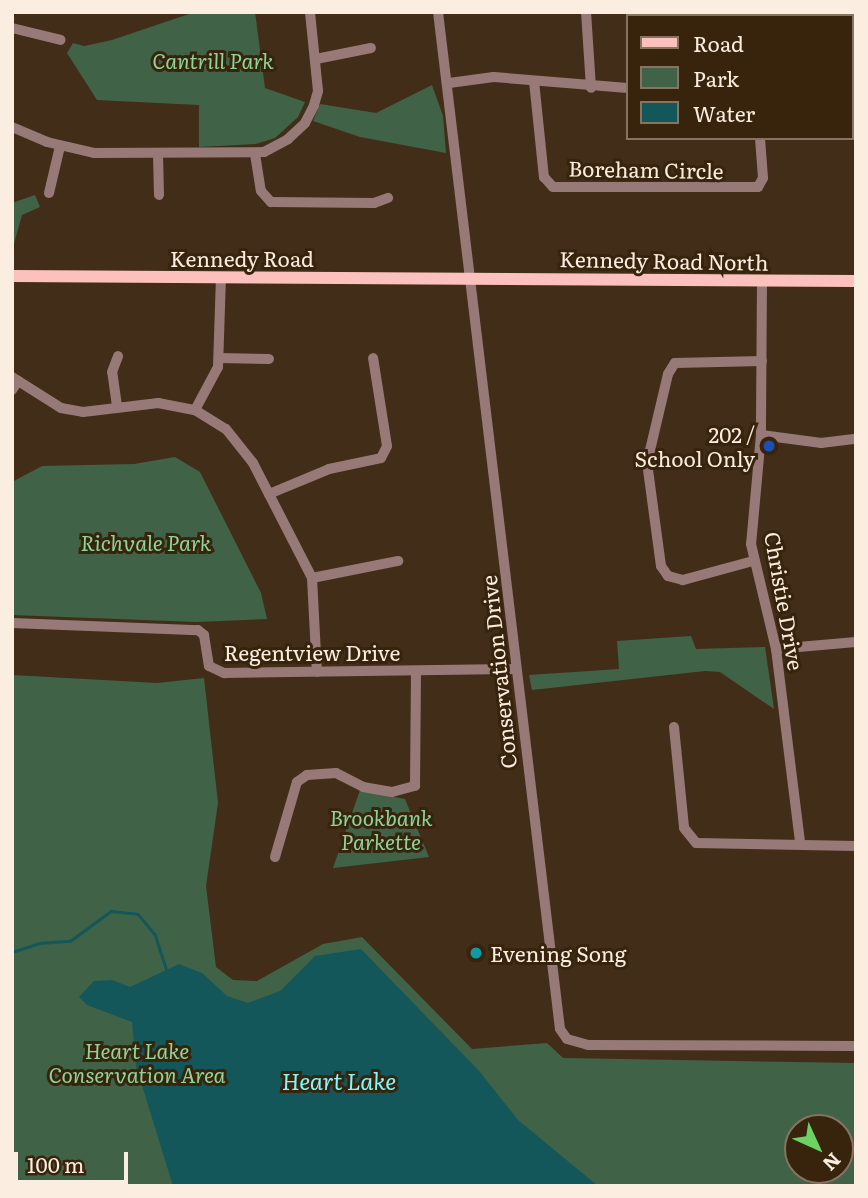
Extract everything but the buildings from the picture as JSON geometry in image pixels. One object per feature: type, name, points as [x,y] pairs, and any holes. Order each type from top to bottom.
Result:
[{"type":"main road","name":"Kennedy Road","points":[[12,276],[471,277]]},
{"type":"main road","name":"Kennedy Road North","points":[[471,277],[856,281]]},
{"type":"street","points":[[12,127],[60,146],[94,153],[255,154],[288,139],[310,115],[318,91],[310,12]]},
{"type":"street","name":"Conservation Drive","points":[[438,12],[449,83],[515,669],[557,1009],[567,1039],[588,1045],[856,1046]]},
{"type":"street","points":[[586,12],[591,88]]},
{"type":"street","points":[[12,27],[61,40]]},
{"type":"street","points":[[316,59],[371,48]]},
{"type":"street","points":[[449,83],[494,76],[591,88],[626,88]]},
{"type":"street","name":"Boreham Circle","points":[[534,81],[544,177],[553,187],[758,187],[763,178],[760,140]]},
{"type":"street","points":[[49,193],[60,146]]},
{"type":"street","points":[[158,153],[159,195]]},
{"type":"street","points":[[255,154],[261,191],[271,202],[374,203],[388,198]]},
{"type":"street","points":[[195,410],[219,358],[221,278]]},
{"type":"street","name":"Christie Drive","points":[[762,280],[761,435],[752,506],[754,561],[776,649],[800,843]]},
{"type":"street","points":[[117,406],[112,372],[118,356]]},
{"type":"street","points":[[219,358],[269,359]]},
{"type":"street","points":[[269,495],[329,469],[381,458],[387,446],[373,358]]},
{"type":"street","points":[[754,561],[683,580],[668,576],[661,566],[647,463],[668,374],[675,363],[762,361]]},
{"type":"street","points":[[12,390],[15,379],[61,408],[83,412],[158,403],[195,410],[236,439],[312,578],[317,672]]},
{"type":"street","points":[[761,435],[821,443],[856,439]]},
{"type":"street","points":[[312,578],[398,561]]},
{"type":"street","name":"Regentview Drive","points":[[12,623],[198,630],[204,635],[207,659],[214,671],[416,672],[515,669]]},
{"type":"street","points":[[776,649],[856,642]]},
{"type":"street","points":[[275,857],[298,782],[306,775],[336,773],[363,787],[392,792],[415,786],[416,672]]},
{"type":"street","points":[[674,727],[687,836],[704,847],[800,843],[856,846]]},
{"type":"green space","name":"Cantrill Park","points":[[195,12],[255,12],[265,88],[305,102],[298,117],[275,138],[256,144],[199,147],[199,105],[97,100],[67,53],[73,43],[84,46],[112,40]]},
{"type":"green space","points":[[432,85],[443,116],[446,153],[360,137],[313,121],[320,104],[376,113]]},
{"type":"green space","points":[[35,195],[40,207],[22,215],[12,251],[12,203]]},
{"type":"green space","name":"Richvale Park","points":[[175,457],[200,472],[261,593],[267,619],[196,622],[12,615],[12,482],[42,466],[134,464]]},
{"type":"green space","points":[[691,636],[696,649],[765,647],[774,709],[720,672],[705,671],[532,690],[529,675],[619,669],[617,641]]},
{"type":"green space","name":"Heart Lake Conservation Area","points":[[12,675],[157,683],[204,678],[218,803],[206,886],[216,967],[233,980],[257,981],[323,944],[362,937],[472,1049],[547,1043],[563,1058],[856,1063],[856,1186],[12,1186]]},
{"type":"green space","name":"Brookbank Parkette","points":[[360,790],[405,799],[429,857],[333,868]]},
{"type":"water","name":"Heart Lake","points":[[361,949],[480,1072],[518,1120],[598,1186],[173,1186],[136,1066],[132,1022],[87,1005],[79,997],[94,981],[112,980],[130,987],[179,964],[202,973],[227,996],[248,1003],[280,991],[315,956]]},
{"type":"waterway","points":[[12,952],[39,943],[70,941],[111,911],[138,914],[155,934],[167,972]]},
{"type":"place","name":"202 / School Only","points":[[769,446]]},
{"type":"place","name":"Evening Song","points":[[476,953]]}]
